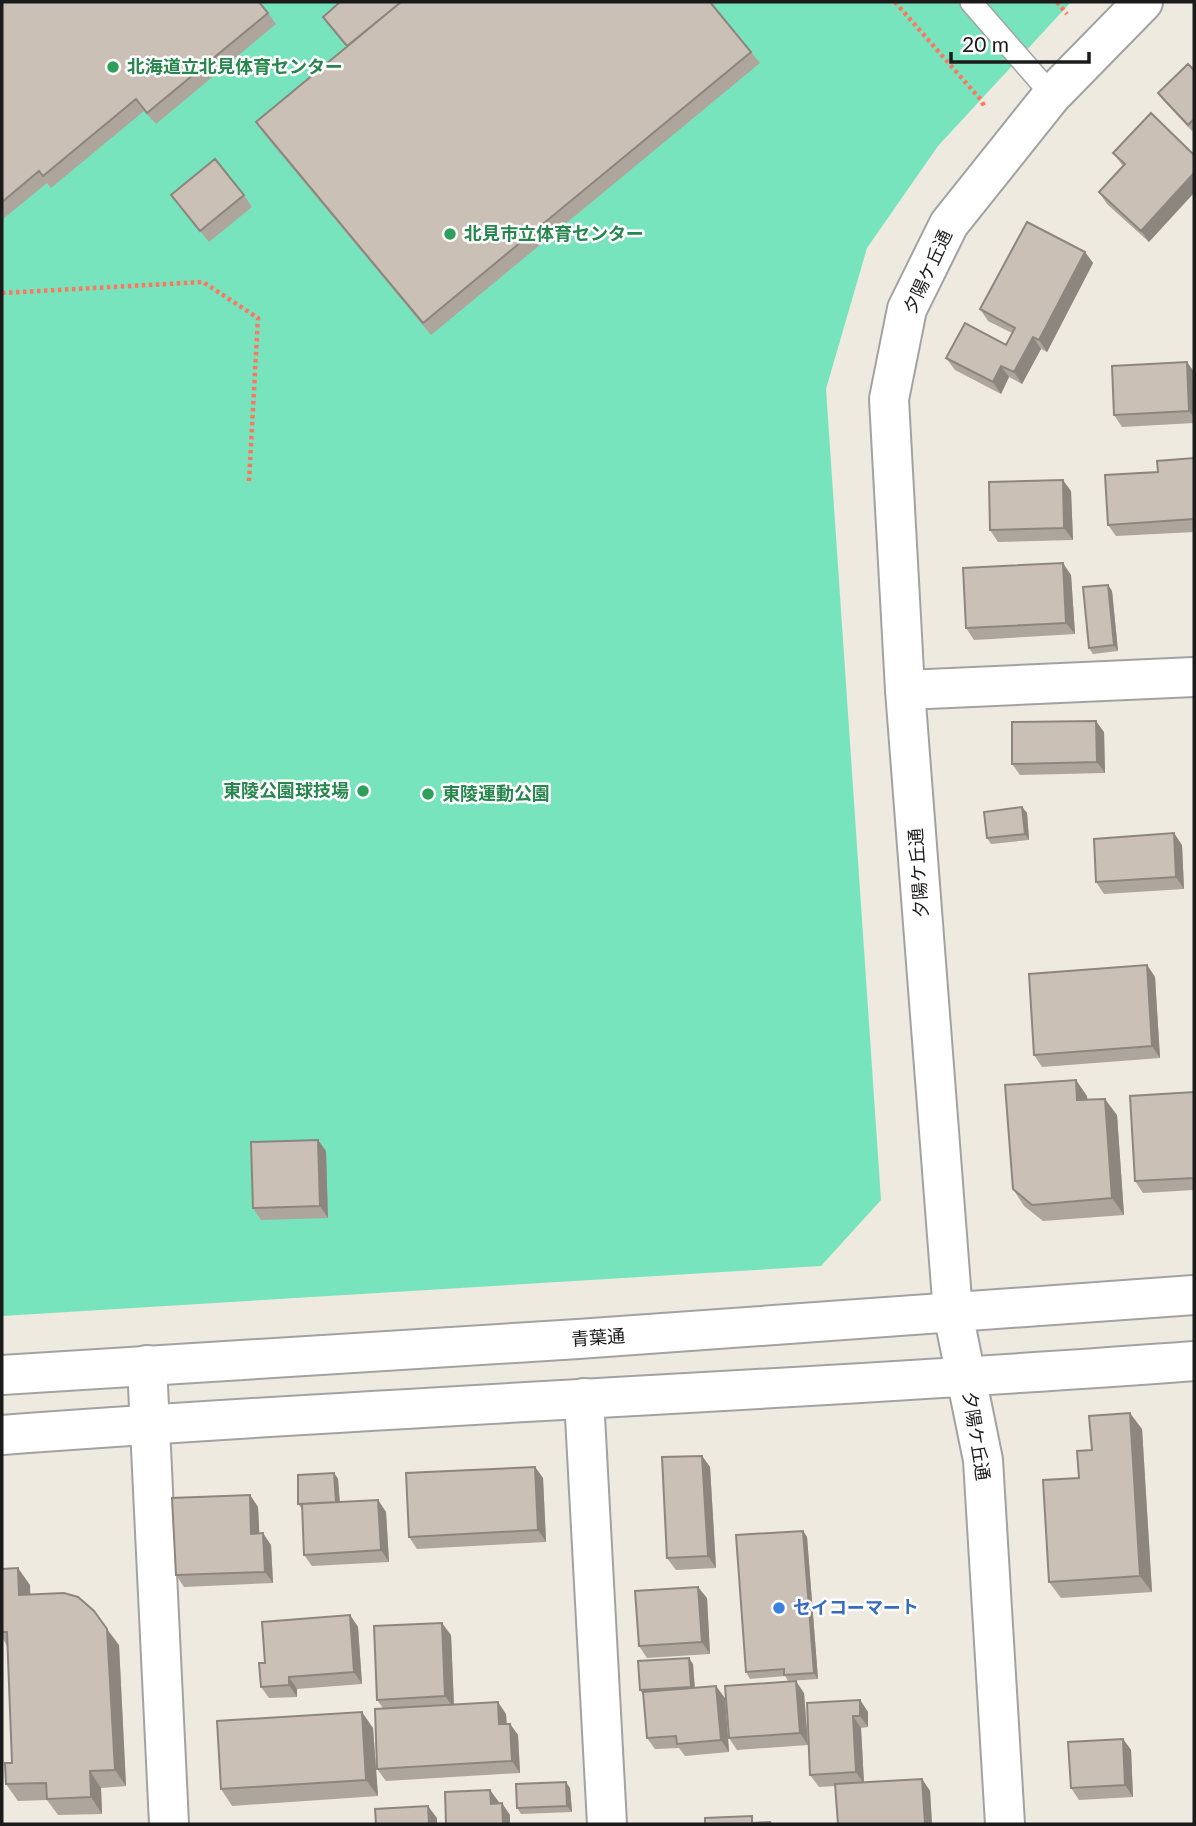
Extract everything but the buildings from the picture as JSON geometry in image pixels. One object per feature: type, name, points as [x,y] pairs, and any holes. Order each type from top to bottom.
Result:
[{"type":"street","name":"夕陽ケ丘通","points":[[1005,1824],[983,1460],[953,1313],[905,690],[889,399],[907,309],[950,224],[1052,95],[1143,2]]},
{"type":"street","points":[[905,690],[1194,677]]},
{"type":"street","name":"青葉通","points":[[2,1375],[578,1339],[1194,1296]]},
{"type":"street","points":[[2,1435],[584,1398],[967,1378],[1194,1361]]},
{"type":"street","points":[[147,1365],[169,1824]]},
{"type":"street","points":[[584,1398],[607,1824]]},
{"type":"lane","points":[[971,2],[1052,95]]},
{"type":"path","points":[[895,2],[981,100],[985,108]]},
{"type":"path","points":[[1057,2],[1067,14]]},
{"type":"path","points":[[2,293],[203,282],[258,317],[249,481]]},
{"type":"green space","name":"東陵運動公園","points":[[2,2],[1071,2],[938,146],[867,248],[826,389],[881,1200],[821,1266],[2,1316]]},
{"type":"place","name":"北海道立北見体育センター","points":[[113,67]]},
{"type":"place","name":"北見市立体育センター","points":[[450,234]]},
{"type":"place","name":"東陵公園球技場","points":[[363,791]]},
{"type":"place","name":"東陵運動公園","points":[[428,794]]},
{"type":"place","name":"セイコーマート","points":[[779,1608]]}]
